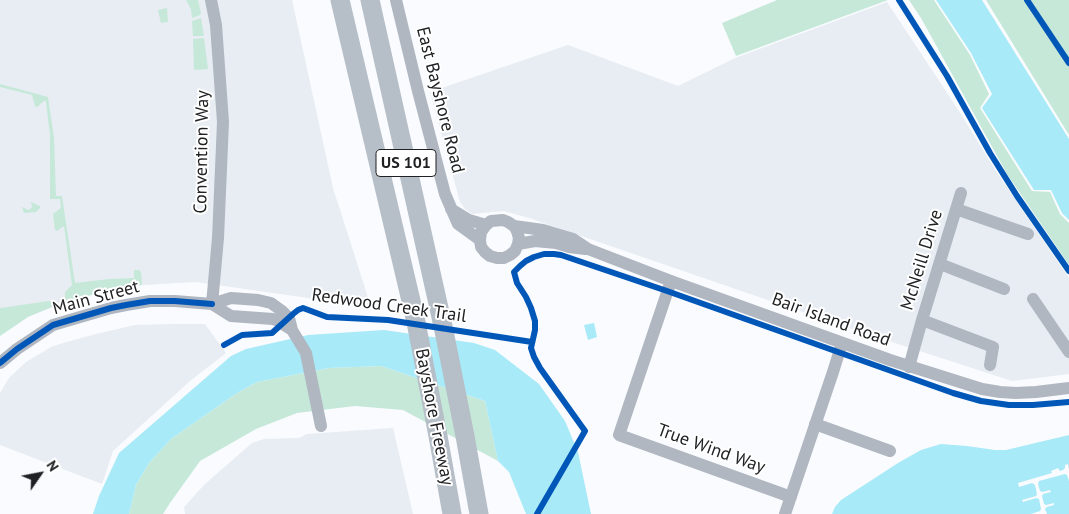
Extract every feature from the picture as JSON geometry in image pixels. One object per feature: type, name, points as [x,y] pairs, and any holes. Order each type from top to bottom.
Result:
[{"type":"highway","points":[[334,0],[350,45]]},
{"type":"highway","name":"Bayshore Freeway","points":[[340,0],[416,322],[452,514]]},
{"type":"highway","name":"Bayshore Freeway","points":[[370,0],[442,326],[478,514]]},
{"type":"street","name":"Convention Way","points":[[211,0],[216,25],[223,122],[218,238],[212,304]]},
{"type":"street","name":"East Bayshore Road","points":[[396,0],[445,194],[458,224],[480,240]]},
{"type":"street","name":"McNeill Drive","points":[[910,367],[922,320],[961,193]]},
{"type":"street","points":[[451,209],[468,220],[486,224]]},
{"type":"street","points":[[956,209],[1028,234]]},
{"type":"street","points":[[503,220],[514,226],[519,238],[515,251],[510,256],[497,258],[485,252],[480,240],[481,232],[486,224],[491,221],[503,220]]},
{"type":"street","name":"Bair Island Road","points":[[514,226],[543,230],[573,239],[588,249],[671,281],[910,367],[982,389],[1016,393],[1069,388]]},
{"type":"street","name":"Bair Island Road","points":[[518,244],[535,241],[556,243],[569,248],[588,249]]},
{"type":"street","points":[[940,264],[1004,289]]},
{"type":"street","name":"True Wind Way","points":[[671,281],[618,435],[791,497]]},
{"type":"street","name":"Main Street","points":[[0,363],[17,349],[53,326],[126,304],[150,301],[212,304],[231,298],[258,300],[277,306],[289,318],[294,333],[306,353],[321,426]]},
{"type":"street","points":[[1033,299],[1069,352]]},
{"type":"street","name":"Main Street","points":[[212,304],[231,316],[273,319],[294,333]]},
{"type":"street","points":[[922,320],[994,342],[990,365]]},
{"type":"street","points":[[785,514],[842,343]]},
{"type":"street","points":[[815,424],[890,451]]},
{"type":"shaded area","points":[[0,0],[292,0],[333,188],[371,307],[196,282],[142,285],[101,292],[65,303],[23,318],[0,334]]},
{"type":"shaded area","points":[[887,2],[994,168],[1069,278],[1069,374],[1012,381],[855,330],[529,218],[504,211],[472,214],[460,202],[430,92],[568,45],[678,86],[735,58]]},
{"type":"shaded area","points":[[205,324],[226,353],[190,381],[113,451],[102,484],[0,445],[0,393],[9,378],[26,362],[53,346],[92,335],[135,325]]},
{"type":"shaded area","points":[[393,428],[413,514],[185,514],[184,507],[205,484],[252,443],[264,439],[299,438],[307,434]]},
{"type":"green space","points":[[186,0],[198,0],[200,15],[192,18],[191,9]]},
{"type":"green space","points":[[777,0],[888,0],[736,56],[722,23]]},
{"type":"green space","points":[[909,0],[934,0],[970,55],[989,94],[980,108],[1032,191],[1050,192],[1060,214],[1069,223],[1069,265],[1007,174],[921,18]]},
{"type":"green space","points":[[986,0],[1069,0],[1069,135]]},
{"type":"green space","points":[[167,8],[168,22],[161,23],[158,10]]},
{"type":"green space","points":[[201,18],[204,36],[193,36],[192,21]]},
{"type":"green space","points":[[204,38],[208,69],[194,70],[193,39]]},
{"type":"green space","points":[[0,84],[48,97],[54,138],[56,196],[62,196],[75,283],[134,278],[134,270],[139,270],[141,272],[142,285],[101,292],[65,303],[65,292],[72,285],[64,226],[57,231],[55,230],[53,214],[61,208],[60,199],[50,199],[50,135],[46,102],[45,100],[37,107],[32,95],[0,87]]},
{"type":"green space","points":[[31,202],[40,206],[40,208],[36,212],[24,213],[22,207],[29,210],[32,207]]},
{"type":"green space","points":[[53,302],[54,306],[28,317],[0,336],[0,308]]},
{"type":"green space","points":[[381,366],[485,401],[498,461],[403,410],[355,406],[297,413],[256,429],[200,461],[163,514],[129,514],[136,485],[149,463],[171,439],[237,393],[257,382],[329,368]]},
{"type":"water","points":[[936,0],[982,0],[1069,139],[1069,220],[1062,213],[1051,190],[1034,190],[982,108],[992,94],[971,53]]},
{"type":"water","points":[[594,323],[597,337],[588,340],[584,325]]},
{"type":"water","points":[[384,330],[474,343],[495,350],[539,384],[565,421],[578,452],[591,514],[526,514],[509,472],[498,461],[485,401],[381,366],[329,368],[257,382],[237,393],[171,439],[149,463],[136,485],[129,514],[93,514],[99,496],[119,453],[231,356],[246,349],[308,335]]},
{"type":"water","points":[[1069,435],[1069,514],[832,514],[841,500],[921,450],[941,444],[1006,450]]},
{"type":"pier","points":[[1068,464],[1069,481],[1065,474],[1039,481],[1040,491],[1050,490],[1051,492],[1043,494],[1044,504],[1054,503],[1054,505],[1045,509],[1047,514],[1031,514],[1040,511],[1039,499],[1036,498],[1023,502],[1022,500],[1036,496],[1035,485],[1032,483],[1019,487],[1018,483],[1052,473],[1051,471],[1058,468],[1060,471],[1063,470],[1065,465]]},
{"type":"cycle path","points":[[899,0],[947,76],[990,153],[1069,271]]},
{"type":"cycle path","points":[[1027,0],[1069,63]]},
{"type":"cycle path","points":[[537,514],[585,431],[540,368],[531,348],[535,321],[526,297],[517,283],[514,272],[526,261],[544,254],[561,255],[953,393],[981,401],[1009,405],[1069,402]]},
{"type":"cycle path","points":[[0,363],[53,325],[111,308],[150,301],[212,304]]},
{"type":"cycle path","name":"Redwood Creek Trail","points":[[224,345],[242,335],[272,333],[293,314],[303,308],[327,317],[388,320],[532,342]]}]
